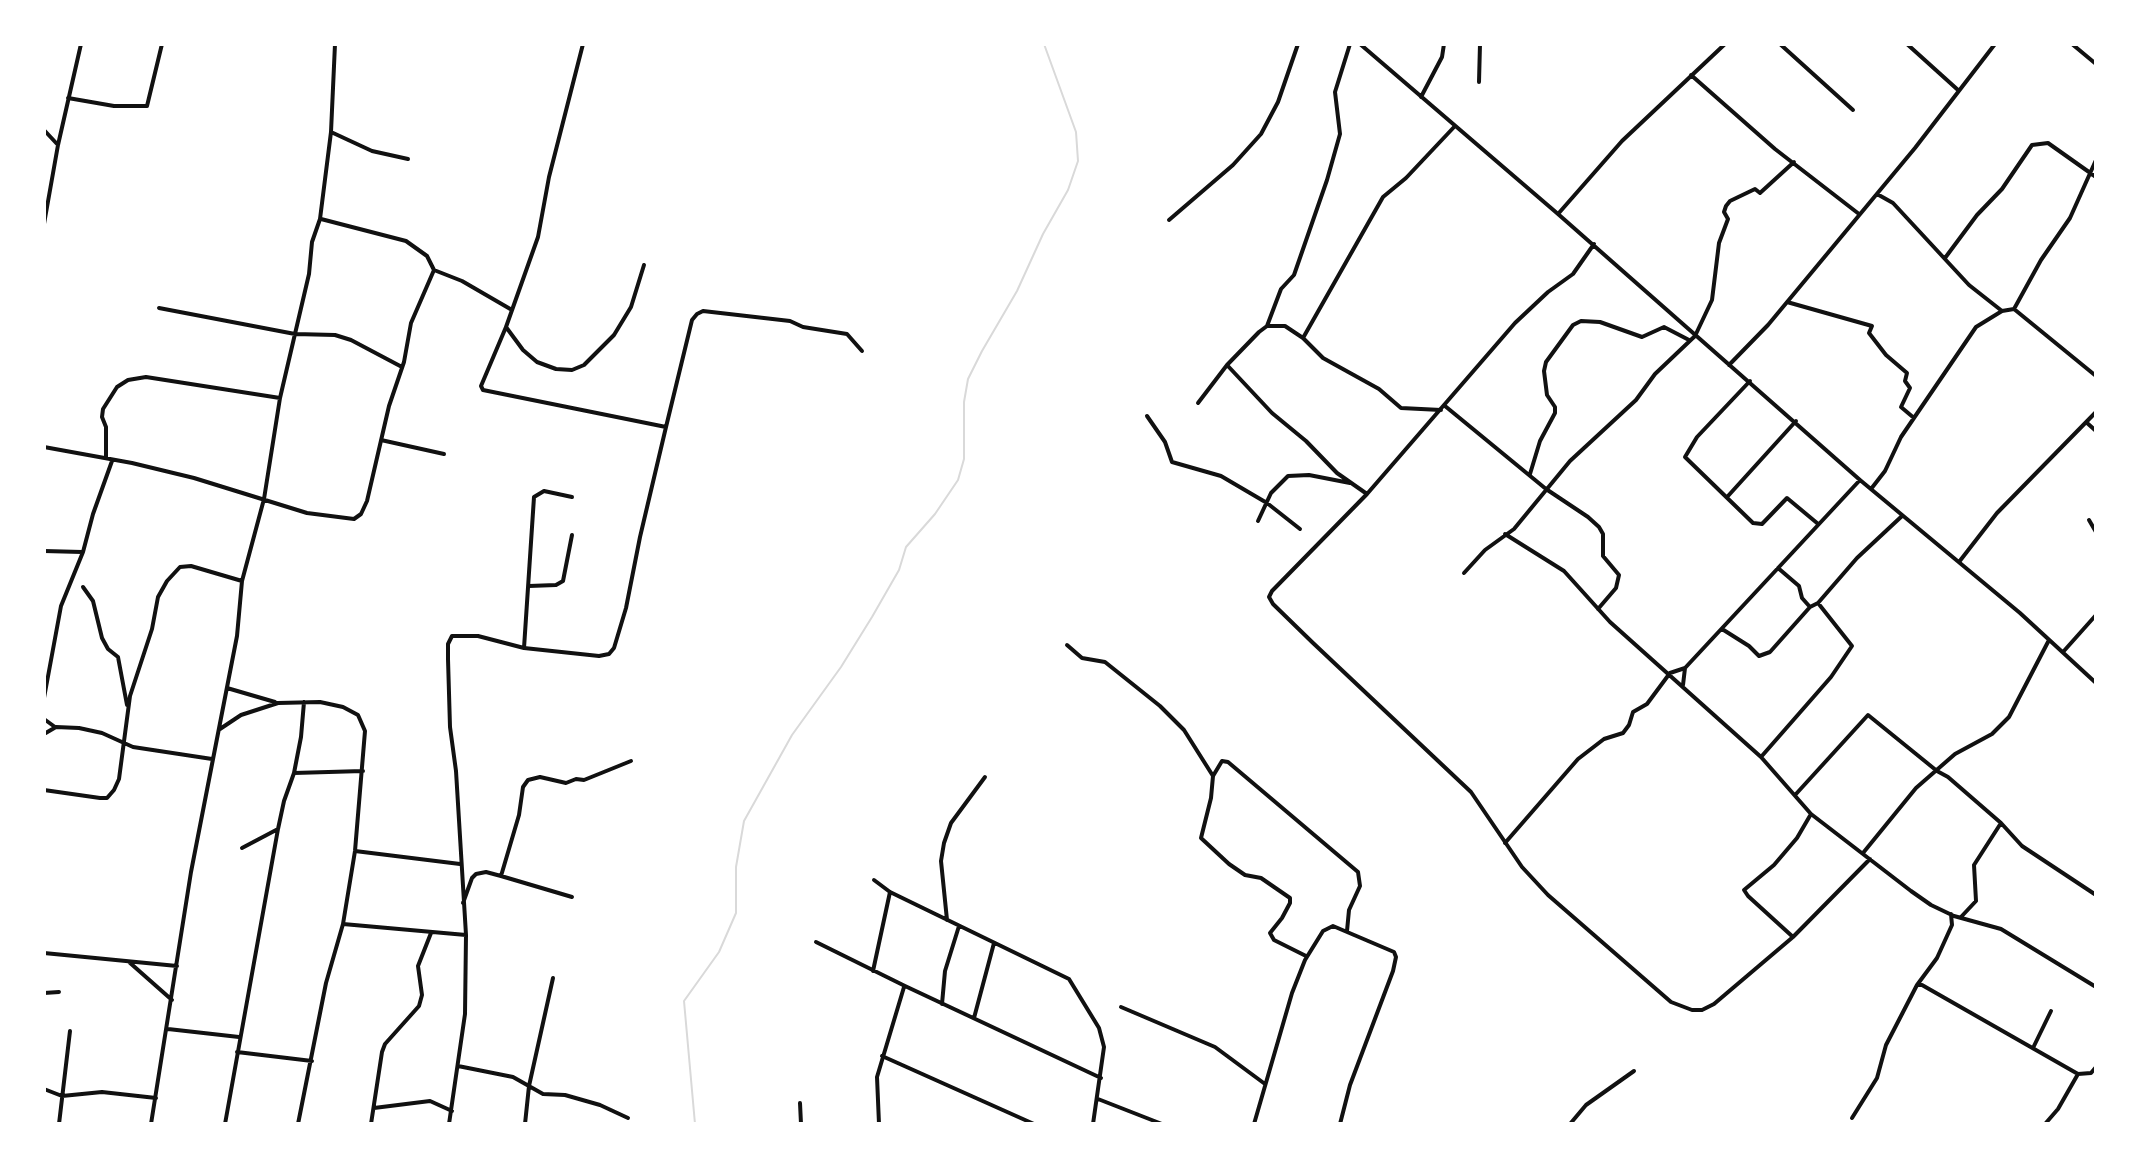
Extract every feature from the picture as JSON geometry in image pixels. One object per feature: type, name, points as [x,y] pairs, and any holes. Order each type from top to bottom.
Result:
[{"type":"street","points":[[44,224],[81,44]]},
{"type":"street","points":[[68,98],[114,106],[147,106],[162,44]]},
{"type":"street","points":[[151,1124],[191,872],[237,636],[242,581],[264,499],[280,398],[309,274],[312,242],[320,219],[331,132],[335,44]]},
{"type":"street","points":[[583,44],[549,177],[538,237],[481,386],[483,390],[666,427]]},
{"type":"street","points":[[1169,220],[1233,165],[1261,134],[1278,102],[1298,44]]},
{"type":"street","points":[[1198,403],[1227,365],[1267,326],[1271,307],[1294,275],[1340,134],[1335,92],[1350,44]]},
{"type":"street","points":[[1360,44],[2096,683]]},
{"type":"street","points":[[1421,97],[1442,57],[1444,44]]},
{"type":"street","points":[[1479,82],[1480,44]]},
{"type":"street","points":[[1558,214],[1622,141],[1725,44]]},
{"type":"street","points":[[1780,44],[1853,110]]},
{"type":"street","points":[[1907,44],[1958,90]]},
{"type":"street","points":[[1729,365],[1787,302],[1877,194],[1995,44]]},
{"type":"street","points":[[2072,44],[2096,64]]},
{"type":"street","points":[[2082,44],[2084,54]]},
{"type":"street","points":[[1691,75],[1749,127],[1859,214]]},
{"type":"street","points":[[1303,338],[1383,197],[1406,178],[1455,126]]},
{"type":"street","points":[[44,130],[58,145]]},
{"type":"street","points":[[331,132],[372,151],[408,159]]},
{"type":"street","points":[[1945,258],[1977,215],[2002,189],[2032,145],[2048,143],[2096,177]]},
{"type":"street","points":[[2014,309],[2041,260],[2070,218],[2096,160]]},
{"type":"street","points":[[1464,573],[1525,517],[1570,461],[1636,400],[1655,374],[1695,336],[1712,300],[1719,243],[1728,219],[1724,212],[1726,206],[1755,189],[1760,193],[1794,162]]},
{"type":"street","points":[[1877,194],[1900,209],[1969,285],[2002,311]]},
{"type":"street","points":[[320,219],[406,241],[427,256],[434,270],[462,281],[512,310]]},
{"type":"street","points":[[1594,244],[1573,274],[1515,323],[1367,494],[1269,597],[1471,792],[1522,867],[1548,895],[1660,995],[1692,1010],[1702,1010],[1714,1004],[1793,937],[1870,859]]},
{"type":"street","points":[[506,327],[523,350],[537,362],[556,369],[572,370],[584,365],[614,335],[631,307],[644,265]]},
{"type":"street","points":[[44,447],[183,475],[307,513],[354,519],[361,514],[367,501],[413,315],[434,270]]},
{"type":"street","points":[[1787,302],[1872,326],[1869,333],[1886,355],[1907,373],[1905,381],[1910,388],[1901,407],[1914,418]]},
{"type":"street","points":[[159,308],[295,334],[335,335],[402,367]]},
{"type":"street","points":[[1871,489],[1881,478],[1901,437],[1976,327],[2002,311],[2014,309],[2096,376]]},
{"type":"street","points":[[449,1124],[465,1014],[466,935],[456,771],[450,727],[448,644],[452,636],[478,636],[524,648],[599,656],[609,654],[614,648],[626,608],[692,320],[703,311],[790,321],[803,327],[847,334],[862,351]]},
{"type":"street","points":[[1530,474],[1540,441],[1555,413],[1555,407],[1547,395],[1546,362],[1573,325],[1581,321],[1600,322],[1642,337],[1664,327],[1689,340]]},
{"type":"street","points":[[1267,326],[1285,326],[1303,338],[1323,358],[1379,389],[1401,408],[1444,408],[1546,489],[1588,517],[1603,534],[1603,556],[1619,575],[1616,588],[1598,609]]},
{"type":"street","points":[[1227,365],[1272,413],[1367,494]]},
{"type":"street","points":[[106,458],[103,409],[117,387],[128,380],[146,377],[280,398]]},
{"type":"street","points":[[1750,381],[1697,437],[1685,453],[1686,459],[1753,523],[1762,524],[1787,498],[1818,524]]},
{"type":"street","points":[[1959,562],[1997,513],[2096,412]]},
{"type":"street","points":[[1147,416],[1165,442],[1172,462],[1221,476],[1267,503],[1300,529]]},
{"type":"street","points":[[1728,496],[1796,421]]},
{"type":"street","points":[[2086,422],[2096,431]]},
{"type":"street","points":[[381,440],[444,454]]},
{"type":"street","points":[[44,698],[61,606],[83,552],[112,461]]},
{"type":"street","points":[[1258,521],[1271,493],[1288,476],[1309,475],[1352,484]]},
{"type":"street","points":[[1505,843],[1578,759],[1604,739],[1623,733],[1633,712],[1647,704],[1670,673],[1685,668],[1860,480]]},
{"type":"street","points":[[524,648],[534,497],[544,491],[572,497]]},
{"type":"street","points":[[1722,629],[1759,656],[1765,655],[1810,607],[1818,603],[1857,558],[1902,516]]},
{"type":"street","points":[[2089,520],[2096,532]]},
{"type":"street","points":[[1505,534],[1564,571],[1598,609],[1761,757],[1811,814],[1931,905],[2001,929],[2096,987]]},
{"type":"street","points":[[529,586],[556,585],[563,581],[572,535]]},
{"type":"street","points":[[44,551],[83,552]]},
{"type":"street","points":[[44,790],[107,798],[119,779],[128,707],[152,629],[158,597],[180,567],[191,566],[242,581]]},
{"type":"street","points":[[1778,568],[1799,586],[1802,598],[1810,607]]},
{"type":"street","points":[[83,587],[93,601],[102,638],[108,649],[118,657],[128,707]]},
{"type":"street","points":[[1761,757],[1831,677],[1852,646],[1818,603]]},
{"type":"street","points":[[2062,652],[2096,615]]},
{"type":"street","points":[[1863,853],[1916,788],[1955,754],[1992,734],[2009,717],[2049,640]]},
{"type":"street","points":[[1067,645],[1082,658],[1105,662],[1160,706],[1184,730],[1213,776]]},
{"type":"street","points":[[44,648],[52,650]]},
{"type":"street","points":[[1683,685],[1685,668]]},
{"type":"street","points":[[227,688],[278,703]]},
{"type":"street","points":[[218,730],[241,715],[278,703],[304,702],[343,707],[358,715],[365,731],[355,851],[343,924],[326,983],[298,1124]]},
{"type":"street","points":[[225,1124],[278,829],[301,737],[304,702]]},
{"type":"street","points":[[1796,794],[1866,715],[1948,777],[2001,823],[2022,846],[2096,895]]},
{"type":"street","points":[[44,719],[56,727],[102,733],[123,744],[212,759]]},
{"type":"street","points":[[44,734],[56,727]]},
{"type":"street","points":[[501,876],[519,815],[523,787],[528,780],[540,777],[566,783],[584,780],[631,761]]},
{"type":"street","points":[[1306,956],[1274,940],[1270,933],[1290,903],[1290,898],[1261,878],[1245,875],[1201,838],[1213,776],[1222,761],[1228,762],[1358,872],[1360,886],[1349,910],[1347,931]]},
{"type":"street","points":[[294,773],[363,771]]},
{"type":"street","points":[[947,920],[941,861],[944,843],[951,823],[985,777]]},
{"type":"street","points":[[1793,937],[1744,890],[1774,865],[1797,838],[1811,814]]},
{"type":"street","points":[[1961,917],[1976,901],[1974,865],[2001,823]]},
{"type":"street","points":[[242,848],[278,829]]},
{"type":"street","points":[[355,851],[460,864]]},
{"type":"street","points":[[462,905],[472,878],[486,872],[572,897]]},
{"type":"street","points":[[874,880],[890,892],[1069,979],[1099,1028],[1104,1047],[1093,1124]]},
{"type":"street","points":[[873,971],[890,892]]},
{"type":"street","points":[[1852,1118],[1877,1078],[1886,1045],[1917,985],[1937,958],[1952,925],[1951,914]]},
{"type":"street","points":[[343,924],[466,935]]},
{"type":"street","points":[[942,1004],[945,971],[959,926]]},
{"type":"street","points":[[1254,1124],[1292,993],[1306,956],[1327,928],[1333,926],[1394,952],[1396,957],[1350,1085],[1340,1124]]},
{"type":"street","points":[[371,1124],[385,1044],[419,1006],[422,995],[418,966],[431,933]]},
{"type":"street","points":[[816,942],[1101,1078]]},
{"type":"street","points":[[974,1018],[994,943]]},
{"type":"street","points":[[44,953],[177,966]]},
{"type":"street","points":[[128,961],[172,1000]]},
{"type":"street","points":[[525,1124],[529,1086],[553,978]]},
{"type":"street","points":[[1917,985],[1922,985],[2078,1074],[2091,1073],[2096,1067]]},
{"type":"street","points":[[879,1124],[875,1088],[905,986]]},
{"type":"street","points":[[44,993],[59,992]]},
{"type":"street","points":[[1121,1007],[1215,1047],[1265,1084]]},
{"type":"street","points":[[2033,1048],[2051,1011]]},
{"type":"street","points":[[168,1029],[239,1037]]},
{"type":"street","points":[[59,1124],[70,1031]]},
{"type":"street","points":[[237,1052],[312,1061]]},
{"type":"street","points":[[882,1056],[1034,1124]]},
{"type":"street","points":[[458,1066],[513,1077],[543,1094],[565,1095],[600,1105],[628,1118]]},
{"type":"street","points":[[1570,1124],[1586,1105],[1634,1071]]},
{"type":"street","points":[[2045,1124],[2058,1109],[2078,1074]]},
{"type":"street","points":[[44,1089],[62,1096],[102,1092],[156,1098]]},
{"type":"street","points":[[1098,1099],[1162,1124]]},
{"type":"street","points":[[374,1108],[430,1101],[452,1111]]},
{"type":"street","points":[[800,1103],[801,1124]]},
{"type":"waterway","points":[[695,1124],[684,1001],[719,952],[736,913],[736,867],[744,821],[792,735],[872,617],[899,570],[906,547],[935,514],[958,480],[964,459],[964,402],[968,379],[1068,190],[1078,161],[1076,132],[1044,44]]}]
